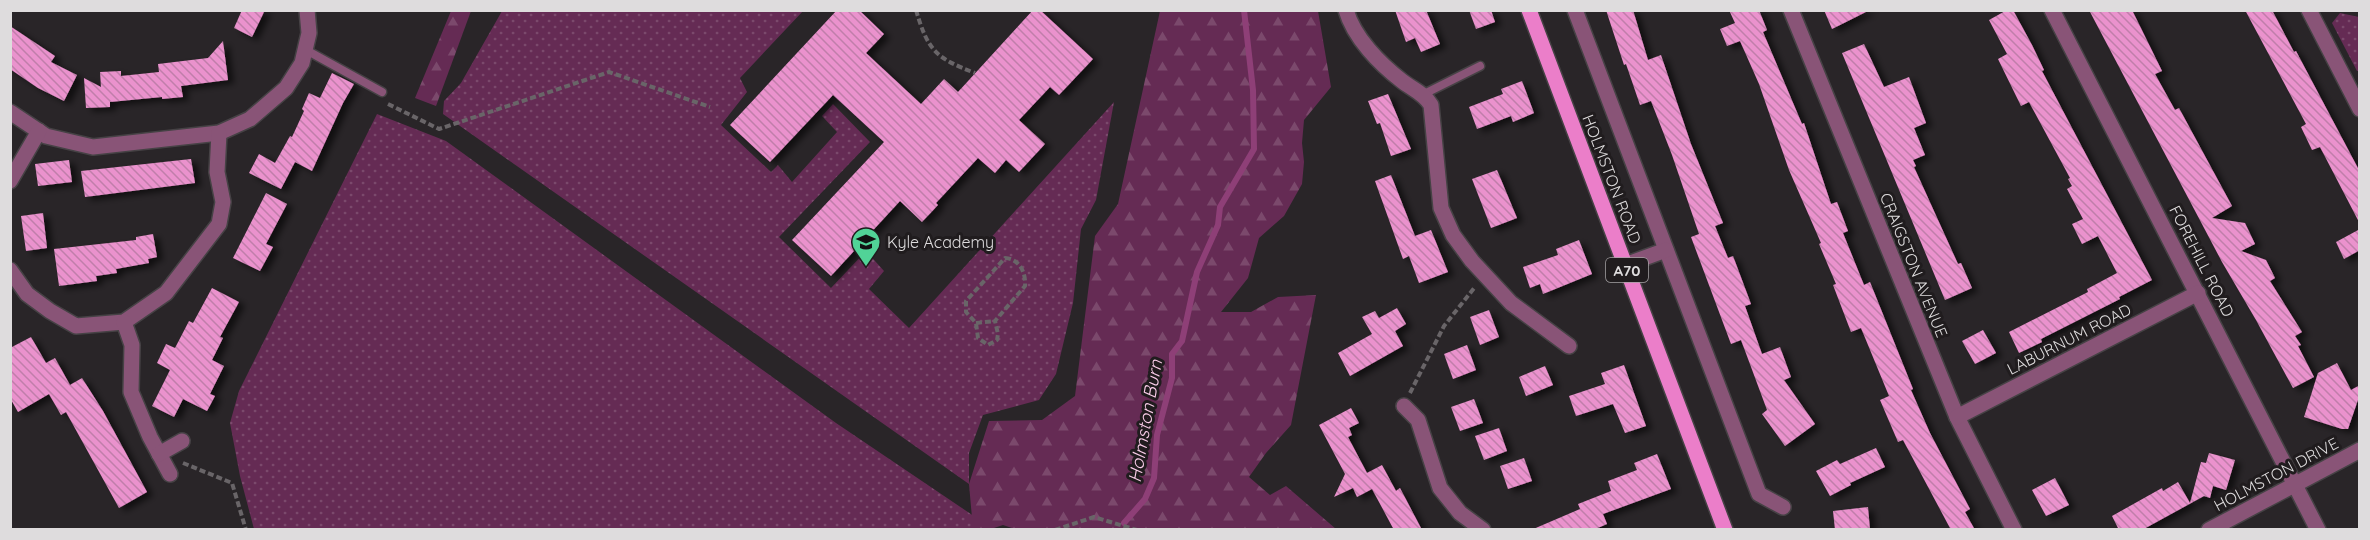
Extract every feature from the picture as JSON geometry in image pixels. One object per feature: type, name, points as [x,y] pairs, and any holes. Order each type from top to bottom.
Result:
[{"type":"main road","name":"HOLMSTON ROAD","points":[[1529,10],[1725,530]]},
{"type":"street","points":[[10,112],[46,136],[93,147],[219,134],[250,119],[286,88],[302,63],[306,50],[309,33],[308,10]]},
{"type":"street","points":[[1346,10],[1358,34],[1382,64],[1403,83],[1422,95],[1431,105],[1441,208],[1453,235],[1511,303],[1569,346]]},
{"type":"street","name":"HOLMSTON ROAD","points":[[1575,10],[1760,494],[1783,507]]},
{"type":"street","name":"CRAIGSTON AVENUE","points":[[1791,10],[1956,417],[2014,530]]},
{"type":"street","name":"FOREHILL ROAD","points":[[2052,10],[2319,530]]},
{"type":"street","points":[[2308,10],[2359,108]]},
{"type":"street","points":[[10,182],[39,131]]},
{"type":"street","points":[[10,270],[27,294],[76,326],[124,322],[166,293],[219,224],[223,202],[217,172],[219,134]]},
{"type":"street","points":[[1625,265],[1666,250]]},
{"type":"street","name":"LABURNUM ROAD","points":[[1956,417],[2198,292]]},
{"type":"street","points":[[124,322],[132,345],[130,392],[170,474]]},
{"type":"street","points":[[1404,406],[1418,420],[1440,488],[1460,513],[1484,530]]},
{"type":"street","points":[[159,454],[182,441]]},
{"type":"street","name":"HOLMSTON DRIVE","points":[[2209,530],[2360,450]]},
{"type":"lane","points":[[306,50],[382,92]]},
{"type":"lane","points":[[1422,95],[1480,66]]},
{"type":"path","points":[[916,10],[924,35],[931,47],[945,61],[975,73]]},
{"type":"path","points":[[382,92],[388,104],[439,129],[609,72],[710,108]]},
{"type":"path","points":[[976,323],[995,321],[1025,286],[1025,274],[1017,263],[1009,258],[1005,258],[966,301],[966,312],[976,323],[978,338],[988,345],[997,340],[999,334],[995,321]]},
{"type":"path","points":[[1404,406],[1444,326],[1485,275]]},
{"type":"path","points":[[159,454],[232,483],[246,530]]},
{"type":"path","points":[[1055,530],[1094,517],[1137,530]]},
{"type":"green space","points":[[451,11],[471,11],[436,106],[415,98]]},
{"type":"green space","points":[[502,11],[803,11],[740,78],[747,92],[721,125],[771,172],[778,165],[792,182],[837,132],[822,116],[833,104],[870,142],[779,237],[831,288],[866,251],[884,271],[869,289],[909,328],[1114,102],[1096,200],[1081,229],[1073,303],[1056,374],[1039,400],[983,415],[969,453],[969,484],[443,114],[444,101],[461,83]]},
{"type":"green space","points":[[1160,11],[1318,11],[1331,87],[1304,120],[1302,184],[1284,216],[1259,238],[1248,278],[1221,312],[1251,312],[1278,297],[1316,295],[1291,425],[1266,453],[1249,477],[1270,495],[1286,486],[1336,529],[1018,530],[1003,525],[991,529],[973,529],[969,484],[989,421],[1042,420],[1075,396],[1095,236],[1118,204]]},
{"type":"green space","points":[[2340,13],[2359,17],[2359,71],[2332,23]]},
{"type":"green space","points":[[377,114],[446,141],[836,423],[993,529],[254,529],[240,476],[230,423],[239,391]]},
{"type":"building","points":[[242,10],[265,10],[252,37],[234,28]]},
{"type":"building","name":"Kyle Academy","points":[[837,10],[859,10],[884,34],[866,53],[921,104],[944,79],[958,92],[1033,10],[1040,10],[1093,59],[1059,95],[1050,87],[1019,120],[1045,144],[1019,172],[1006,160],[995,173],[978,158],[936,203],[938,205],[922,222],[900,201],[831,276],[792,240],[884,142],[833,95],[770,162],[730,125]]},
{"type":"building","points":[[1395,10],[1426,10],[1440,44],[1421,52],[1415,38],[1406,42]]},
{"type":"building","points":[[1469,10],[1491,10],[1495,22],[1476,29]]},
{"type":"building","points":[[1606,10],[1633,10],[1648,60],[1661,55],[1691,144],[1723,223],[1715,226],[1728,258],[1733,256],[1751,304],[1745,306],[1762,354],[1780,347],[1791,377],[1784,380],[1815,424],[1785,446],[1762,414],[1767,410],[1741,340],[1731,344],[1691,237],[1699,234],[1672,155],[1651,101],[1640,105]]},
{"type":"building","points":[[1729,10],[1759,10],[1767,30],[1763,32],[1802,124],[1804,123],[1831,204],[1837,202],[1848,231],[1843,233],[1864,285],[1870,282],[1913,389],[1911,390],[1930,433],[1970,509],[1965,512],[1975,530],[1951,530],[1903,440],[1898,442],[1880,400],[1889,396],[1861,328],[1851,332],[1833,285],[1836,284],[1819,244],[1821,243],[1789,170],[1759,84],[1740,41],[1727,46],[1720,29],[1735,23]]},
{"type":"building","points":[[1824,10],[1870,10],[1832,29]]},
{"type":"building","points":[[2007,10],[2013,10],[2032,45],[2044,70],[2042,71],[2152,280],[2019,353],[2009,332],[2088,292],[2087,289],[2117,273],[2098,236],[2082,244],[2072,224],[2083,219],[2067,189],[2072,186],[2068,179],[2070,178],[2029,102],[2021,106],[1998,59],[2007,54],[1989,20]]},
{"type":"building","points":[[2089,10],[2132,10],[2162,71],[2155,74],[2175,110],[2179,108],[2232,206],[2212,218],[2245,223],[2255,244],[2241,251],[2266,260],[2275,278],[2270,281],[2302,332],[2295,336],[2314,377],[2293,388],[2222,262]]},
{"type":"building","points":[[2245,10],[2272,10],[2294,52],[2296,51],[2360,172],[2360,224],[2320,147],[2312,150],[2301,127],[2306,124]]},
{"type":"building","points":[[10,26],[55,56],[51,62],[77,75],[64,101],[38,88],[10,69]]},
{"type":"building","points":[[223,41],[228,80],[181,86],[183,97],[110,102],[110,107],[86,108],[84,78],[101,87],[100,72],[121,71],[121,76],[159,72],[158,64],[208,58]]},
{"type":"building","points":[[1864,44],[1884,87],[1909,77],[1926,123],[1914,128],[1925,155],[1913,160],[1916,166],[1914,167],[1958,264],[1961,263],[1972,288],[1945,300],[1842,53]]},
{"type":"building","points":[[332,73],[354,84],[312,171],[295,162],[281,189],[249,173],[259,154],[275,163],[290,136],[292,137],[304,111],[302,109],[309,93],[320,98]]},
{"type":"building","points":[[1522,81],[1534,113],[1513,122],[1511,116],[1477,129],[1469,107],[1503,94],[1501,89]]},
{"type":"building","points":[[1388,94],[1411,149],[1391,156],[1380,123],[1377,124],[1368,101]]},
{"type":"building","points":[[191,159],[195,183],[85,197],[81,171]]},
{"type":"building","points":[[69,160],[72,182],[38,186],[35,164]]},
{"type":"building","points":[[1497,170],[1517,218],[1491,228],[1472,179]]},
{"type":"building","points":[[1391,175],[1415,236],[1431,230],[1448,272],[1419,283],[1409,256],[1403,259],[1375,181]]},
{"type":"building","points":[[266,193],[287,204],[266,244],[273,247],[260,271],[233,258]]},
{"type":"building","points":[[43,213],[47,248],[26,251],[21,216]]},
{"type":"building","points":[[2360,229],[2360,250],[2344,259],[2336,242]]},
{"type":"building","points":[[153,234],[157,257],[148,259],[149,263],[116,269],[117,273],[96,276],[97,281],[59,286],[54,249],[136,240],[136,237]]},
{"type":"building","points":[[1579,240],[1592,274],[1543,294],[1540,284],[1530,288],[1523,267],[1558,255],[1556,249]]},
{"type":"building","points":[[212,288],[239,302],[220,337],[223,338],[212,360],[224,366],[210,394],[215,396],[207,411],[183,399],[174,417],[152,406],[170,370],[157,363],[166,344],[175,348],[189,321],[193,323]]},
{"type":"building","points":[[1397,308],[1406,324],[1395,331],[1403,346],[1350,376],[1338,353],[1372,334],[1362,317],[1375,311],[1379,318]]},
{"type":"building","points":[[1489,310],[1499,337],[1480,345],[1470,317]]},
{"type":"building","points":[[1983,330],[1996,353],[1975,364],[1962,341]]},
{"type":"building","points":[[31,337],[46,363],[55,358],[70,385],[82,378],[103,411],[147,492],[119,508],[66,412],[61,415],[49,394],[18,412],[10,398],[10,348]]},
{"type":"building","points":[[1467,345],[1476,370],[1453,379],[1444,354]]},
{"type":"building","points":[[2337,363],[2351,390],[2360,385],[2360,394],[2348,429],[2304,417],[2318,373]]},
{"type":"building","points":[[1624,365],[1646,426],[1625,433],[1613,404],[1576,416],[1569,396],[1605,384],[1601,373]]},
{"type":"building","points":[[1545,366],[1553,385],[1526,396],[1519,377]]},
{"type":"building","points":[[1474,399],[1483,423],[1460,431],[1451,407]]},
{"type":"building","points":[[1351,408],[1359,423],[1349,428],[1352,435],[1348,437],[1367,473],[1382,465],[1396,491],[1400,488],[1422,530],[1394,530],[1372,489],[1357,497],[1353,488],[1334,497],[1345,474],[1319,425]]},
{"type":"building","points":[[1499,428],[1507,451],[1484,460],[1475,436]]},
{"type":"building","points":[[1876,448],[1885,467],[1850,483],[1851,485],[1830,496],[1816,471],[1837,460],[1840,464]]},
{"type":"building","points":[[2209,453],[2235,460],[2226,490],[2213,486],[2210,498],[2204,496],[2142,530],[2119,530],[2112,516],[2162,488],[2163,491],[2178,482],[2190,503],[2201,462],[2206,463]]},
{"type":"building","points":[[1657,454],[1671,489],[1603,514],[1607,524],[1593,530],[1531,530],[1580,509],[1578,504],[1611,491],[1608,481],[1637,470],[1634,463]]},
{"type":"building","points":[[1524,458],[1532,481],[1508,489],[1500,466]]},
{"type":"building","points":[[2055,478],[2069,505],[2046,516],[2032,490]]},
{"type":"building","points":[[1868,507],[1870,530],[1835,530],[1833,511]]},
{"type":"waterway","name":"Holmston Burn","points":[[1124,523],[1145,499],[1154,478],[1157,435],[1172,378],[1172,354],[1182,341],[1197,272],[1218,225],[1220,207],[1254,149],[1253,90],[1244,10]]},
{"type":"place","name":"Kyle Academy","points":[[866,268]]}]
